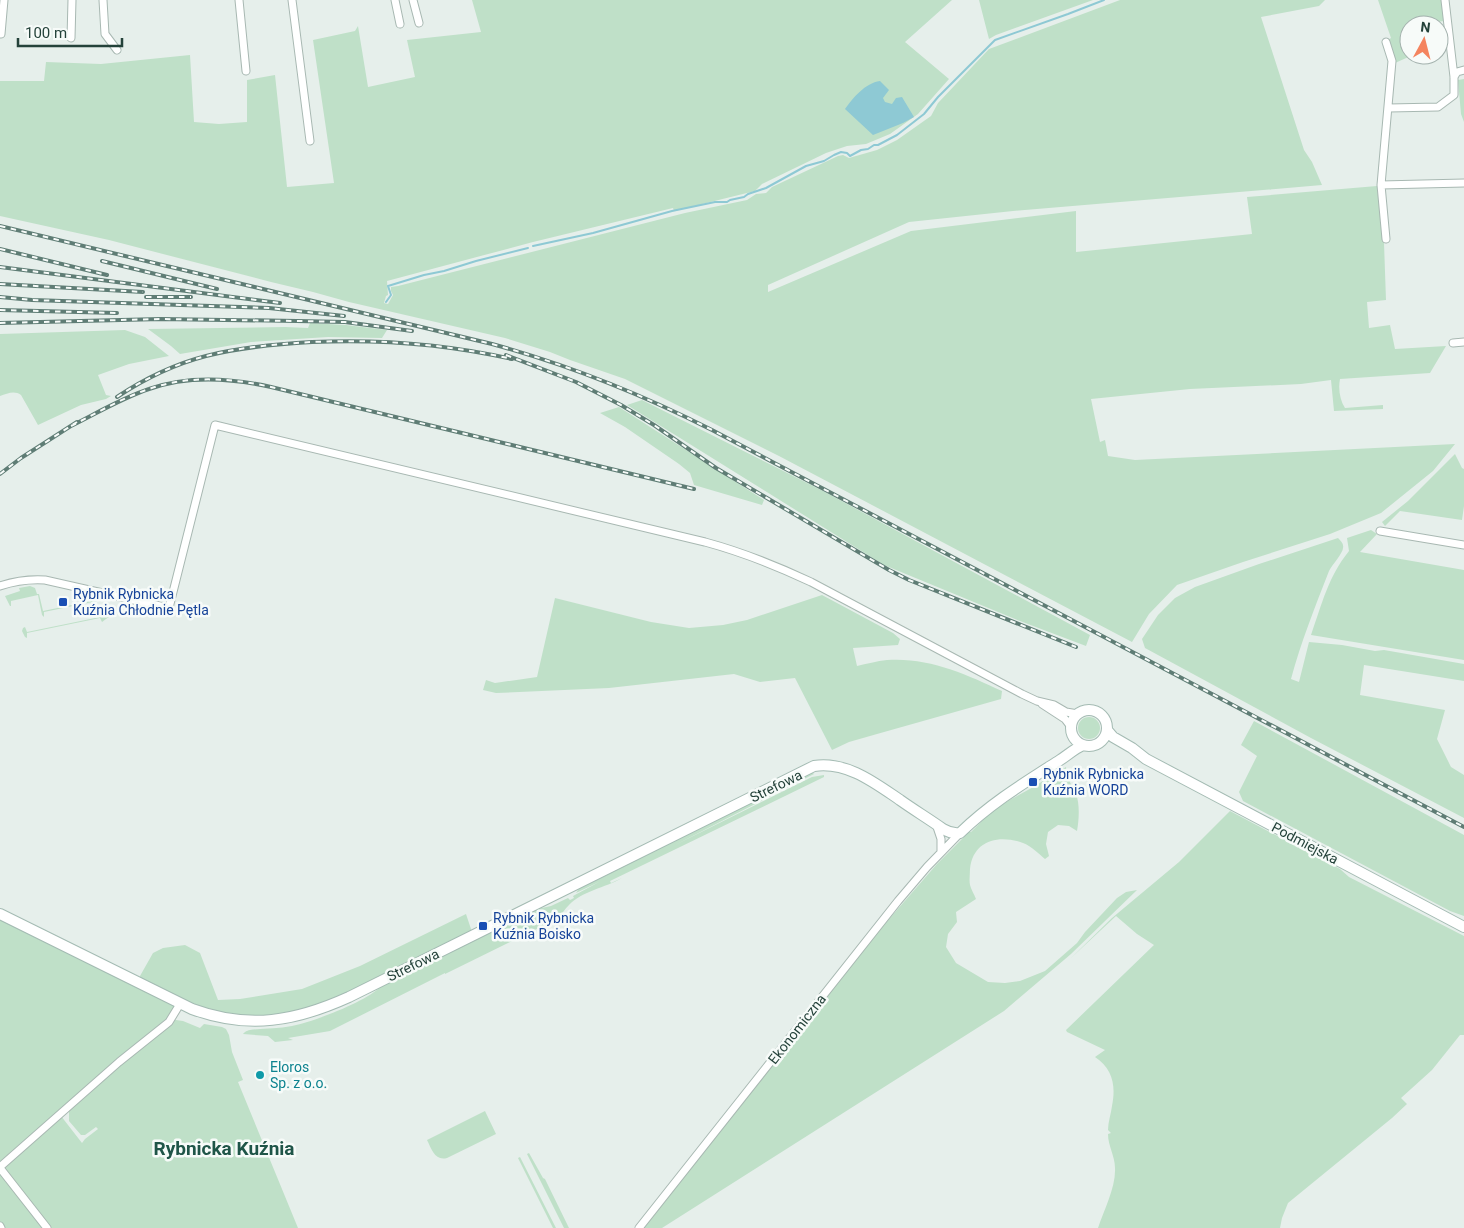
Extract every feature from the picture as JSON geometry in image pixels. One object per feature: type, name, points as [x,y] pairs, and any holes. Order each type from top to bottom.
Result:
[{"type":"street","points":[[1,34],[4,0]]},
{"type":"street","points":[[72,0],[72,38]]},
{"type":"street","points":[[103,0],[105,34],[117,50]]},
{"type":"street","points":[[239,0],[246,71]]},
{"type":"street","points":[[292,0],[310,141]]},
{"type":"street","points":[[395,0],[400,24]]},
{"type":"street","points":[[413,0],[418,23]]},
{"type":"street","points":[[1389,108],[1438,107],[1454,95],[1454,77],[1445,0]]},
{"type":"street","points":[[1386,42],[1392,61],[1382,185],[1386,239]]},
{"type":"street","points":[[1454,77],[1457,72],[1464,70]]},
{"type":"street","points":[[1382,185],[1464,183]]},
{"type":"street","points":[[1453,343],[1464,342]]},
{"type":"street","points":[[0,586],[22,580],[45,580],[169,608],[215,425],[705,542],[745,554],[811,582],[1037,701],[1065,719],[1077,741],[1083,745],[1098,744],[1104,738],[1107,730],[1105,720],[1098,713],[1088,711],[1078,714],[1068,713],[1037,701]]},
{"type":"street","points":[[1380,531],[1464,545]]},
{"type":"street","points":[[1072,731],[1074,719],[1078,714]]},
{"type":"street","name":"Podmiejska","points":[[1107,730],[1113,738],[1132,748],[1146,759]]},
{"type":"street","name":"Ekonomiczna","points":[[1041,771],[1068,745],[1072,731]]},
{"type":"street","name":"Podmiejska","points":[[1098,744],[1113,745],[1146,759],[1464,927]]},
{"type":"street","name":"Ekonomiczna","points":[[639,1228],[898,901],[942,852],[987,808],[1083,745]]},
{"type":"street","name":"Strefowa","points":[[0,914],[180,1004],[221,1018],[269,1021],[324,1008],[349,997],[814,766],[835,766],[862,776],[936,824]]},
{"type":"street","points":[[936,824],[949,832],[960,833]]},
{"type":"street","points":[[936,824],[941,839],[942,852]]},
{"type":"street","points":[[47,1228],[0,1167],[120,1062],[169,1022],[180,1004]]},
{"type":"green space","points":[[472,0],[952,0],[905,42],[949,79],[918,114],[890,134],[866,144],[847,146],[826,153],[762,184],[755,191],[674,211],[673,208],[533,242],[387,281],[388,295],[384,303],[388,304],[393,295],[391,287],[685,213],[747,200],[756,194],[766,193],[772,187],[838,156],[843,155],[849,158],[877,150],[897,140],[931,116],[938,103],[989,49],[1120,0],[1325,0],[1319,6],[1261,17],[1304,150],[1312,162],[1322,185],[1013,211],[909,222],[768,285],[768,292],[911,231],[1076,211],[1076,252],[1252,234],[1247,197],[1377,186],[1384,243],[1386,300],[1367,302],[1369,328],[1390,325],[1395,349],[1446,346],[1430,373],[1340,379],[1340,394],[1345,408],[1383,405],[1383,409],[1334,411],[1331,380],[1301,384],[1190,389],[1091,399],[1100,442],[1105,440],[1108,456],[1135,460],[1455,444],[1433,471],[1381,513],[1330,534],[1177,585],[1149,614],[1132,642],[779,456],[625,379],[505,338],[349,302],[109,240],[0,216],[0,81],[44,81],[46,62],[101,64],[190,55],[194,122],[219,124],[247,122],[247,80],[275,75],[287,187],[334,183],[313,40],[355,31],[358,26],[368,87],[415,77],[407,40],[481,32]]},
{"type":"green space","points":[[979,0],[1093,0],[989,39]]},
{"type":"green space","points":[[1378,0],[1442,0],[1444,15],[1399,15],[1399,61],[1395,63],[1388,40],[1391,38]]},
{"type":"green space","points":[[1464,79],[1464,122],[1461,114],[1458,80]]},
{"type":"green space","points":[[310,323],[387,330],[382,338],[328,337],[251,342],[180,354],[148,329],[308,328]]},
{"type":"green space","points":[[125,330],[145,337],[169,356],[129,364],[98,375],[106,395],[111,396],[106,399],[81,405],[38,425],[21,395],[8,393],[0,396],[0,334]]},
{"type":"green space","points":[[642,400],[823,491],[1090,635],[1086,646],[884,565],[627,405]]},
{"type":"green space","points":[[619,407],[764,500],[762,505],[694,485],[690,473],[679,464],[625,427],[600,413]]},
{"type":"green space","points":[[1455,454],[1464,469],[1462,520],[1400,511],[1385,526],[1382,522],[1408,501]]},
{"type":"green space","points":[[1371,530],[1377,534],[1360,552],[1464,570],[1464,660],[1311,635],[1331,581],[1349,551],[1347,538]]},
{"type":"green space","points":[[1338,538],[1343,544],[1343,550],[1329,571],[1291,679],[1299,682],[1309,642],[1375,651],[1384,650],[1464,664],[1464,681],[1364,665],[1360,695],[1445,710],[1437,739],[1451,767],[1464,775],[1464,818],[1145,648],[1142,639],[1158,615],[1175,598],[1195,587]]},
{"type":"green space","points":[[30,586],[35,588],[37,594],[39,594],[43,611],[96,600],[98,597],[107,599],[44,612],[44,617],[38,595],[11,601],[10,606],[5,596],[20,591],[19,588]]},
{"type":"green space","points":[[822,595],[893,633],[900,639],[898,645],[853,648],[857,666],[887,660],[917,661],[932,664],[961,673],[1002,691],[1001,699],[849,742],[832,750],[795,678],[760,682],[734,674],[609,688],[496,693],[483,690],[486,680],[495,683],[537,677],[555,598],[651,622],[689,628],[723,625],[747,620]]},
{"type":"green space","points":[[105,611],[110,616],[102,622],[100,618],[27,633],[27,638],[22,631],[25,627],[27,632],[105,616]]},
{"type":"green space","points":[[1089,717],[1097,720],[1100,728],[1097,736],[1089,739],[1081,736],[1078,728],[1081,720]]},
{"type":"green space","points":[[1254,721],[1464,835],[1464,916],[1450,911],[1243,801],[1239,792],[1257,756],[1241,745]]},
{"type":"green space","points":[[1057,767],[1057,770],[1061,770],[1066,767],[1068,779],[1077,798],[1079,812],[1077,831],[1069,826],[1058,825],[1048,832],[1046,844],[1049,856],[1045,859],[1026,844],[1014,840],[1005,839],[989,842],[976,851],[970,869],[970,887],[976,899],[956,912],[957,922],[948,934],[946,947],[956,963],[988,982],[1005,983],[1020,981],[1045,971],[1077,943],[1117,898],[1126,892],[1137,890],[1071,954],[1004,1011],[662,1228],[644,1228],[876,934],[937,864],[988,815],[1006,802],[1037,785]]},
{"type":"green space","points":[[812,772],[814,774],[675,845],[812,777],[824,775],[824,777],[610,881],[611,883],[580,896],[569,905],[559,918],[330,1031],[288,1038],[293,1040],[275,1042],[268,1036],[243,1034],[250,1030],[292,1026],[326,1016],[365,998],[381,986],[537,909],[551,906],[568,898],[570,900],[574,898],[573,896],[599,882],[576,893],[580,887]]},
{"type":"green space","points":[[1230,811],[1340,869],[1349,877],[1464,936],[1464,1035],[1460,1035],[1432,1070],[1401,1098],[1407,1104],[1288,1203],[1280,1228],[1098,1228],[1112,1191],[1115,1175],[1115,1164],[1108,1134],[1111,1133],[1108,1127],[1114,1092],[1112,1078],[1106,1067],[1095,1057],[1105,1050],[1066,1030],[1154,945],[1137,934],[1116,916],[1070,959],[1112,918],[1179,862]]},
{"type":"green space","points":[[466,914],[472,932],[326,1001],[289,1012],[270,1015],[249,1015],[216,1011],[183,1000],[141,981],[140,976],[153,953],[163,948],[185,945],[200,953],[218,1000],[240,999],[302,989],[360,966]]},
{"type":"green space","points":[[0,918],[176,1007],[169,1019],[183,1021],[200,1028],[204,1024],[226,1029],[232,1052],[243,1080],[238,1082],[298,1228],[0,1228]],"holes":[[[69,1109],[69,1121],[81,1135],[85,1135],[96,1127],[98,1129],[82,1143],[61,1116],[31,1145],[27,1139]]]},
{"type":"green space","points":[[485,1111],[496,1134],[447,1158],[440,1158],[434,1154],[427,1140]]},
{"type":"green space","points":[[529,1153],[545,1179],[569,1228],[564,1228],[527,1154]]},
{"type":"green space","points":[[520,1157],[556,1228],[553,1228],[518,1158]]},
{"type":"water","points":[[880,81],[889,90],[883,98],[885,102],[892,104],[896,98],[902,97],[914,117],[873,135],[845,109],[864,88]]},
{"type":"waterway","points":[[533,246],[593,233],[672,211],[715,202],[727,202],[766,188],[806,166],[824,161],[841,152],[847,153],[850,156],[861,150],[878,145],[897,135],[924,114],[938,97],[995,40],[1104,0]]},
{"type":"waterway","points":[[386,302],[391,295],[388,286],[528,248]]},
{"type":"railway","points":[[0,226],[492,344],[549,361],[604,381],[712,430],[1464,827]]},
{"type":"railway","points":[[0,249],[107,275]]},
{"type":"railway","points":[[102,261],[217,289]]},
{"type":"railway","points":[[0,267],[280,303]]},
{"type":"railway","points":[[0,284],[143,292]]},
{"type":"railway","points":[[0,297],[32,300],[269,308],[344,316]]},
{"type":"railway","points":[[146,297],[191,297]]},
{"type":"railway","points":[[0,310],[117,313]]},
{"type":"railway","points":[[0,323],[161,319],[297,321],[345,322],[412,331]]},
{"type":"railway","points":[[117,397],[160,373],[194,359],[232,350],[272,345],[337,341],[387,342],[437,346],[512,359]]},
{"type":"railway","points":[[506,355],[576,382],[621,405],[654,425],[716,468],[889,570],[909,580],[1076,647]]},
{"type":"railway","points":[[71,426],[149,389],[194,380],[225,380],[271,387],[694,489]]},
{"type":"railway","points":[[0,474],[21,458],[77,422]]},
{"type":"place","name":"Rybnik Rybnicka Kuźnia Chłodnie Pętla","points":[[63,602]]},
{"type":"place","name":"Rybnik Rybnicka Kuźnia WORD","points":[[1033,782]]},
{"type":"place","name":"Rybnik Rybnicka Kuźnia Boisko","points":[[483,926]]},
{"type":"place","name":"Eloros Sp. z o.o.","points":[[260,1075]]},
{"type":"district","name":"Rybnicka Kuźnia","points":[[224,1148]]}]
